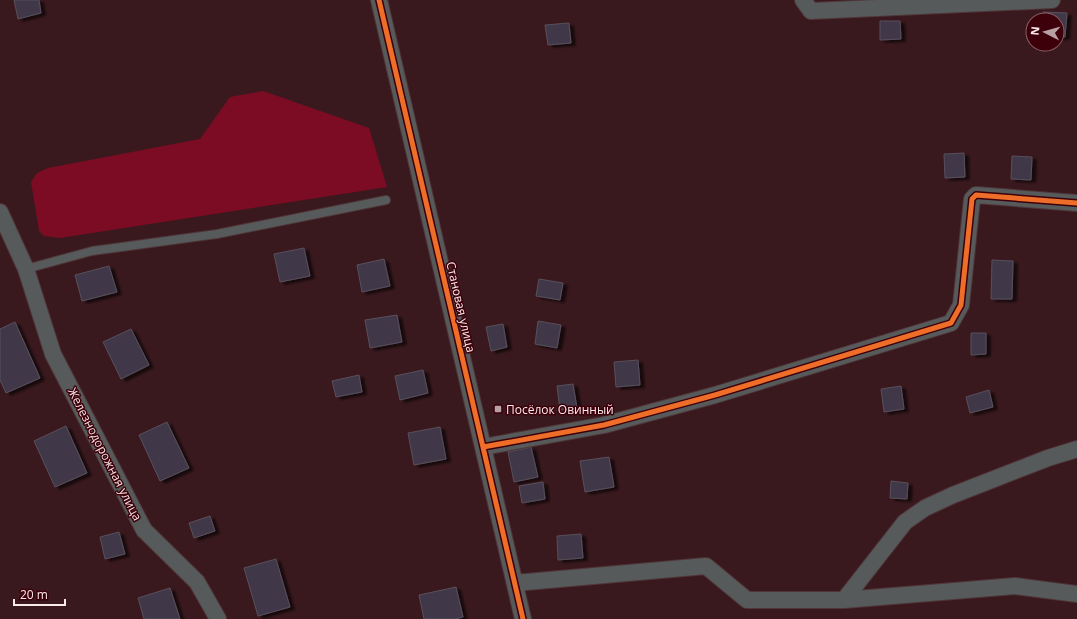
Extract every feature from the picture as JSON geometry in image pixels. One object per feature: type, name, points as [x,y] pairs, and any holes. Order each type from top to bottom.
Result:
[{"type":"street","name":"Становая улица","points":[[379,0],[523,619]]},
{"type":"street","points":[[803,0],[810,11],[1052,0]]},
{"type":"street","points":[[484,447],[604,425],[715,394],[951,323],[961,305],[972,198],[976,194],[1077,204]]},
{"type":"street","name":"Железнодорожная улица","points":[[0,212],[26,269],[53,354],[144,530],[197,582],[218,619]]},
{"type":"street","points":[[844,600],[905,522],[925,508],[1048,458],[1077,449]]},
{"type":"street","points":[[515,583],[706,566],[747,600],[844,600],[1016,586],[1077,594]]},
{"type":"lane","points":[[26,269],[92,251],[217,234],[386,200]]},
{"type":"shaded area","points":[[263,91],[369,128],[387,187],[60,238],[44,236],[39,231],[31,182],[37,173],[48,168],[200,139],[230,97]]},
{"type":"building","points":[[14,0],[39,0],[41,13],[18,19]]},
{"type":"building","points":[[1065,13],[1067,13],[1065,37]]},
{"type":"building","points":[[880,21],[900,21],[901,39],[880,40]]},
{"type":"building","points":[[569,23],[571,43],[548,45],[545,25]]},
{"type":"building","points":[[964,153],[965,177],[945,178],[944,154]]},
{"type":"building","points":[[1012,156],[1032,157],[1031,180],[1011,179]]},
{"type":"building","points":[[304,248],[310,276],[280,282],[274,254]]},
{"type":"building","points":[[384,259],[390,286],[362,292],[357,265]]},
{"type":"building","points":[[992,260],[1013,261],[1012,299],[991,299]]},
{"type":"building","points":[[109,266],[117,292],[82,301],[75,275]]},
{"type":"building","points":[[539,279],[563,283],[560,300],[536,296]]},
{"type":"building","points":[[397,315],[402,342],[370,348],[365,320]]},
{"type":"building","points":[[538,321],[561,325],[557,348],[535,344]]},
{"type":"building","points":[[15,322],[40,378],[6,393],[0,380],[0,329]]},
{"type":"building","points":[[503,324],[507,347],[491,351],[486,327]]},
{"type":"building","points":[[131,329],[149,365],[121,379],[103,342]]},
{"type":"building","points":[[971,333],[986,333],[986,354],[971,355]]},
{"type":"building","points":[[638,360],[640,385],[616,387],[614,362]]},
{"type":"building","points":[[423,370],[428,393],[400,400],[395,376]]},
{"type":"building","points":[[359,375],[362,392],[336,397],[332,381]]},
{"type":"building","points":[[573,384],[577,408],[560,410],[557,386]]},
{"type":"building","points":[[901,386],[904,409],[884,412],[881,389]]},
{"type":"building","points":[[989,390],[993,407],[970,413],[966,397]]},
{"type":"building","points":[[167,422],[189,468],[160,481],[139,435]]},
{"type":"building","points":[[66,426],[87,473],[55,487],[34,441]]},
{"type":"building","points":[[440,427],[446,459],[414,465],[408,433]]},
{"type":"building","points":[[531,447],[538,477],[514,482],[508,452]]},
{"type":"building","points":[[609,457],[614,487],[585,492],[580,461]]},
{"type":"building","points":[[891,481],[908,483],[907,499],[890,498]]},
{"type":"building","points":[[543,482],[545,499],[522,503],[519,486]]},
{"type":"building","points":[[210,516],[215,531],[194,538],[189,523]]},
{"type":"building","points":[[119,532],[125,554],[105,559],[100,537]]},
{"type":"building","points":[[581,534],[583,558],[558,560],[557,536]]},
{"type":"building","points":[[276,559],[290,607],[258,616],[244,568]]},
{"type":"building","points":[[456,587],[463,617],[455,619],[424,619],[419,595]]},
{"type":"building","points":[[170,588],[180,619],[144,619],[138,598]]},
{"type":"cycle path","points":[[379,0],[523,619]]},
{"type":"cycle path","points":[[483,447],[604,425],[715,395],[951,323],[961,305],[972,199],[976,195],[1077,203]]},
{"type":"place","name":"Посёлок Овинный","points":[[498,409]]}]
